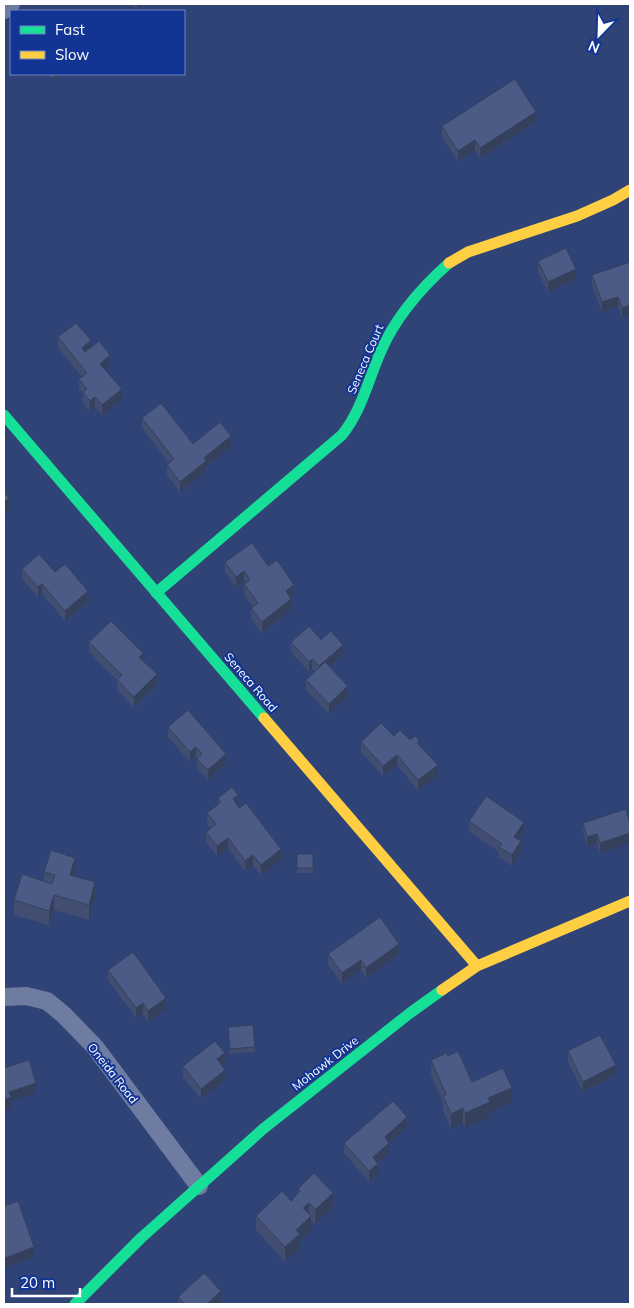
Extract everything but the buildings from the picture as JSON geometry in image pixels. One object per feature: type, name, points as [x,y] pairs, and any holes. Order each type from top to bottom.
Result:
[{"type":"street","points":[[4,10],[12,4]]},
{"type":"street","name":"Seneca Court","points":[[156,592],[306,464],[331,447],[357,413],[367,391],[381,350],[397,319],[424,287],[455,258],[498,240],[590,212],[617,199],[630,190]]},
{"type":"street","name":"Seneca Road","points":[[4,415],[477,966]]},
{"type":"street","name":"Mohawk Drive","points":[[75,1304],[141,1238],[263,1129],[410,1012],[477,966],[630,901]]},
{"type":"street","name":"Oneida Road","points":[[4,997],[26,996],[47,1002],[64,1015],[95,1047],[199,1186]]},
{"type":"traffic: fast","points":[[156,593],[342,435],[360,405],[381,351],[394,326],[410,303],[449,263]]},
{"type":"traffic: fast","points":[[4,415],[264,718]]},
{"type":"traffic: fast","points":[[75,1304],[141,1238],[263,1129],[442,990]]},
{"type":"traffic: slow","points":[[449,263],[468,252],[577,216],[630,190]]},
{"type":"traffic: slow","points":[[264,718],[477,966]]},
{"type":"traffic: slow","points":[[442,990],[477,966],[630,901]]}]
